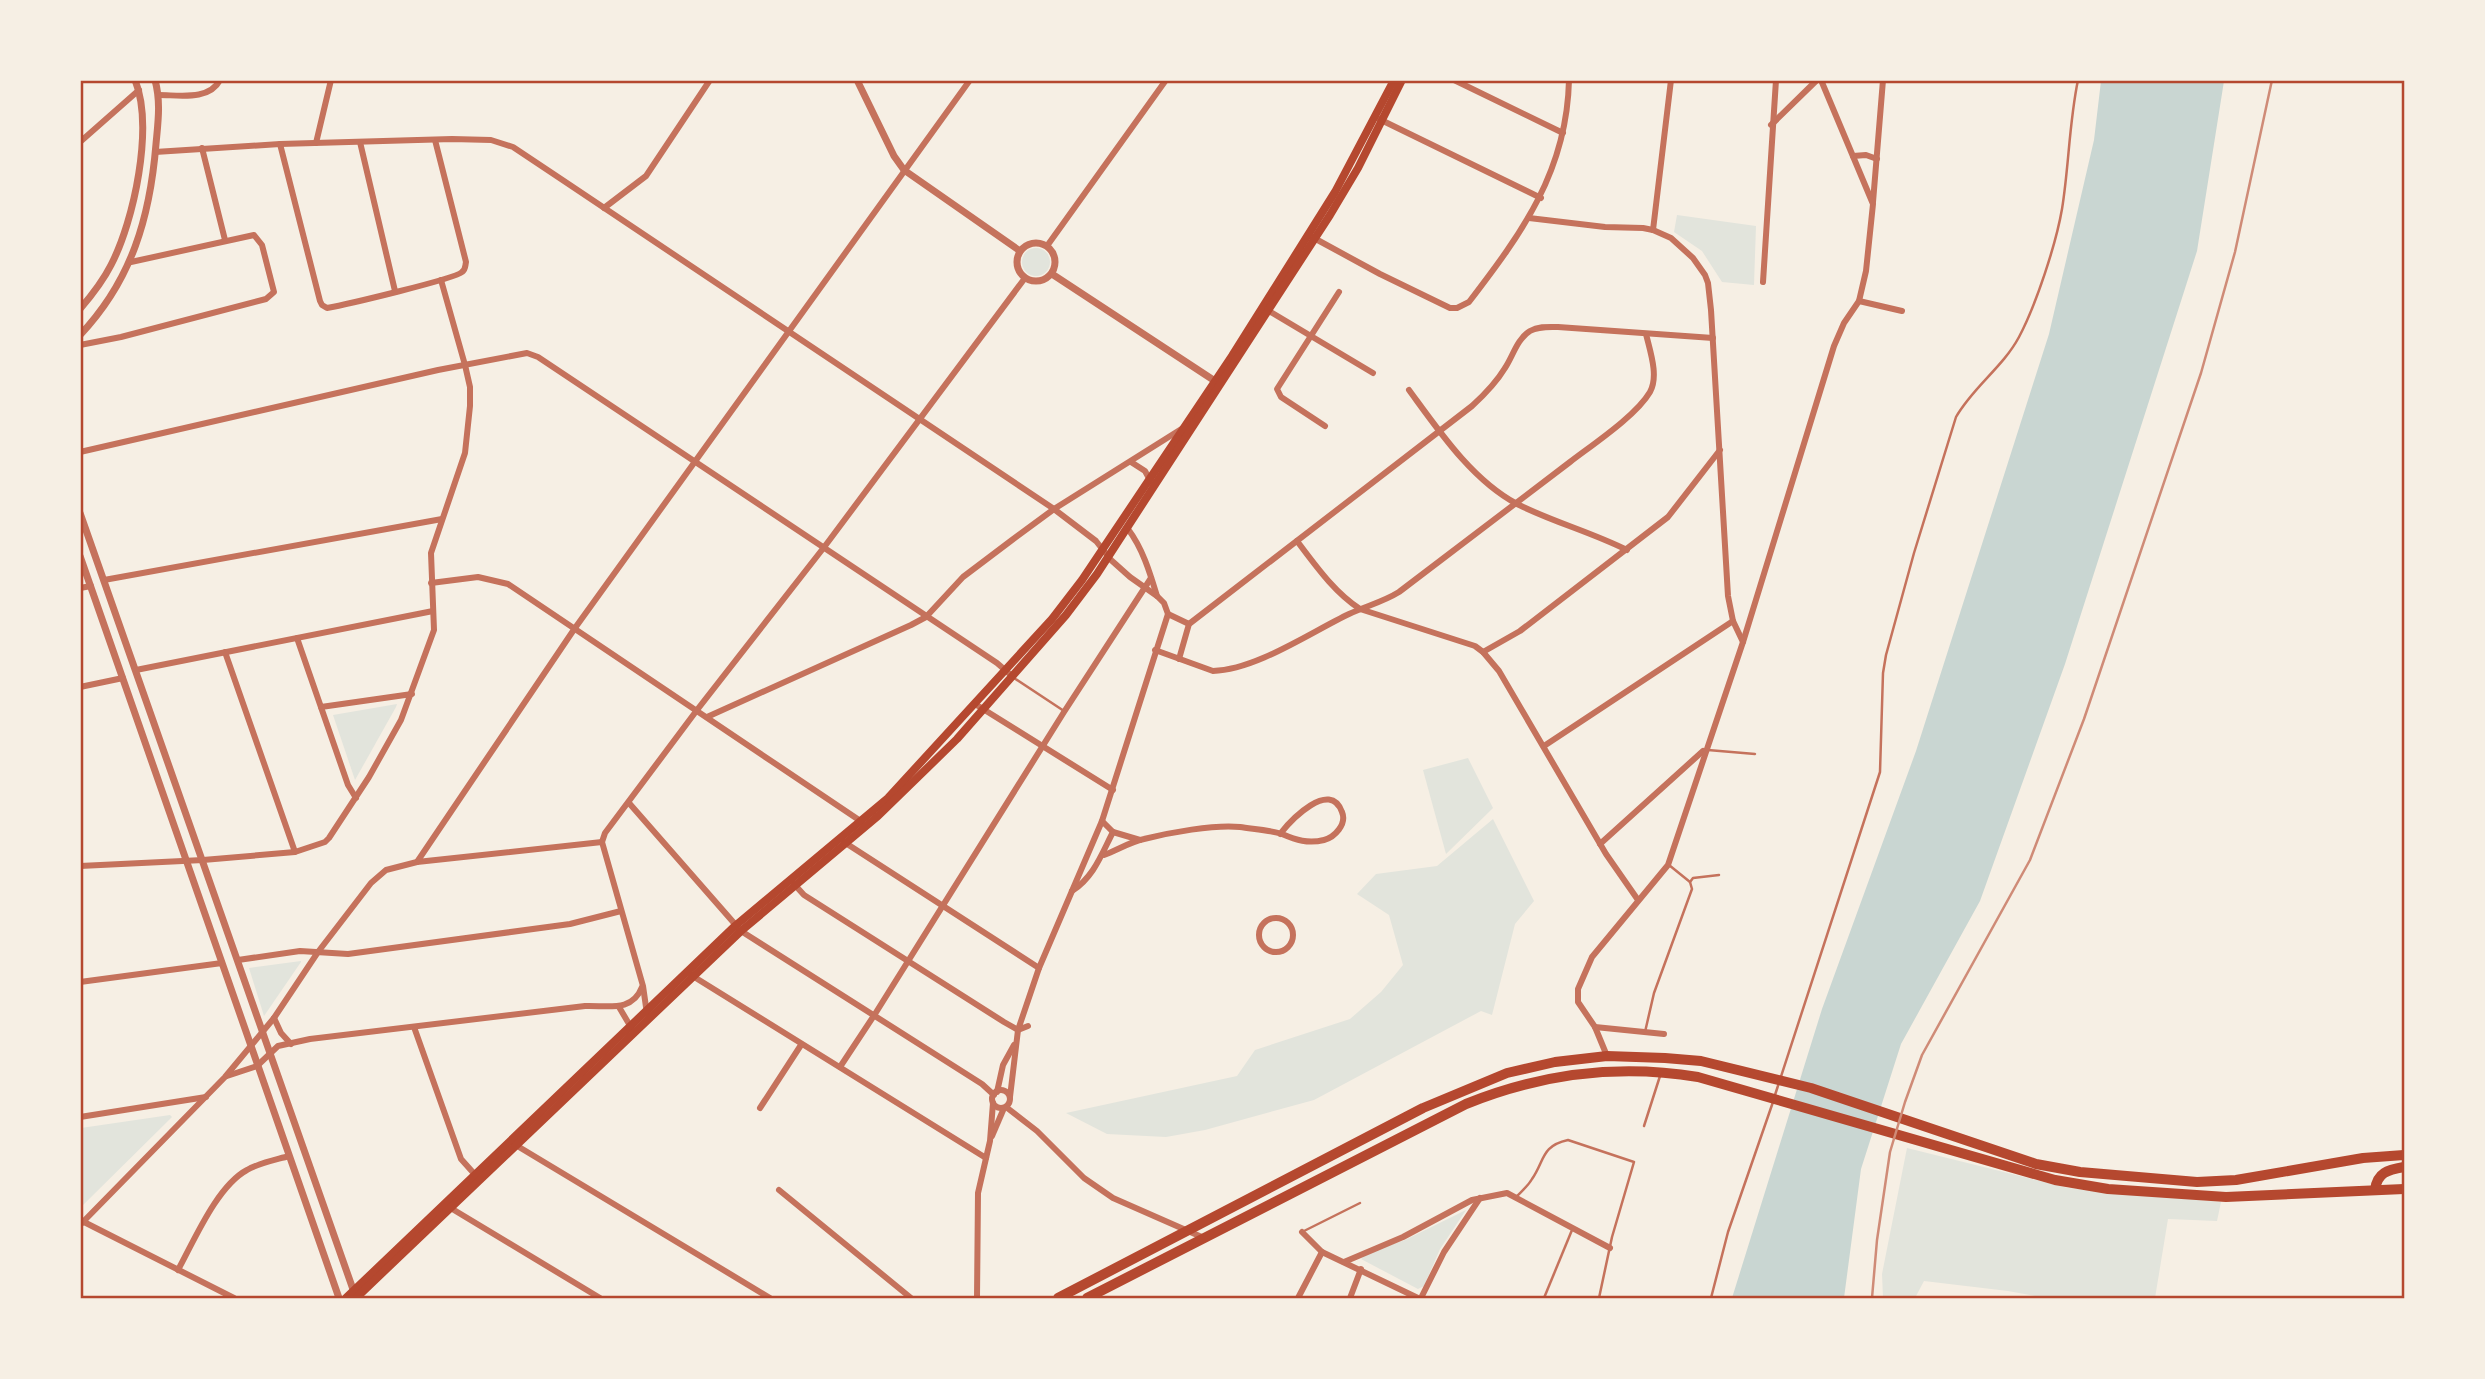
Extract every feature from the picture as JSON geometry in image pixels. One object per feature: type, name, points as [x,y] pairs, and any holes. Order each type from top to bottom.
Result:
[{"type":"main road","points":[[1379,119],[1394,80]]},
{"type":"main road","points":[[346,1298],[356,1296],[738,928],[933,764],[1008,673],[1077,602],[1150,480],[1186,426],[1220,385],[1269,311],[1335,192],[1402,80]]},
{"type":"main road","points":[[1106,553],[1128,530],[1312,237]]},
{"type":"main road","points":[[1058,1298],[1457,1093],[1507,1073],[1555,1062],[1607,1056],[1701,1061],[1811,1088],[2036,1164],[2080,1172],[2197,1182],[2236,1180],[2363,1158],[2404,1155]]},
{"type":"main road","points":[[1087,1298],[1439,1116],[1504,1089],[1532,1081],[1612,1070],[1698,1077],[2055,1180],[2108,1189],[2226,1197],[2404,1189]]},
{"type":"main road","points":[[2375,1190],[2380,1175],[2404,1167]]},
{"type":"street","points":[[81,306],[111,265],[135,194],[142,142],[142,109],[135,80]]},
{"type":"street","points":[[80,335],[109,298],[131,262],[151,196],[159,95],[155,80]]},
{"type":"street","points":[[159,95],[201,94],[213,90],[220,80]]},
{"type":"street","points":[[316,143],[331,80]]},
{"type":"street","points":[[604,208],[646,176],[710,80]]},
{"type":"street","points":[[857,80],[894,156],[904,170],[1020,251]]},
{"type":"street","points":[[416,862],[575,628],[970,80]]},
{"type":"street","points":[[1047,246],[1166,80]]},
{"type":"street","points":[[1454,80],[1563,132]]},
{"type":"street","points":[[1312,237],[1450,308],[1457,308],[1469,302],[1505,256],[1541,198],[1558,158],[1569,80]]},
{"type":"street","points":[[1653,230],[1671,80]]},
{"type":"street","points":[[1763,282],[1776,80]]},
{"type":"street","points":[[1771,125],[1819,80],[1873,204]]},
{"type":"street","points":[[1607,1056],[1595,1027],[1578,1002],[1578,989],[1592,957],[1668,864],[1743,642],[1834,346],[1844,323],[1859,301],[1866,271],[1883,80]]},
{"type":"street","points":[[80,142],[139,90]]},
{"type":"street","points":[[1379,119],[1541,198]]},
{"type":"street","points":[[155,152],[316,143],[465,139],[503,142],[1054,509],[1096,541],[1144,588],[1164,603],[1168,614],[1113,790],[1039,968],[1038,985],[1018,1030],[1009,1104],[1005,1107],[990,1141]]},
{"type":"street","points":[[280,145],[320,301],[330,308],[462,273],[466,262],[435,140]]},
{"type":"street","points":[[360,142],[395,290]]},
{"type":"street","points":[[202,148],[225,240]]},
{"type":"street","points":[[1853,156],[1866,155],[1877,159]]},
{"type":"street","points":[[1529,218],[1653,230],[1682,248],[1704,275],[1708,283],[1713,338],[1728,596],[1733,621],[1743,642]]},
{"type":"street","points":[[80,345],[266,299],[271,296],[274,286],[258,239],[254,235],[131,262]]},
{"type":"street","points":[[1030,244],[1047,246],[1055,256],[1052,274],[1036,282],[1025,278],[1017,268],[1020,251],[1030,244]]},
{"type":"street","points":[[1052,274],[1220,385]]},
{"type":"street","points":[[647,1014],[643,986],[602,842],[605,833],[825,546],[1025,278]]},
{"type":"street","points":[[80,866],[295,852],[330,838],[356,798],[401,720],[434,630],[431,553],[456,485],[469,428],[470,387],[441,280]]},
{"type":"street","points":[[1325,426],[1281,397],[1277,389],[1339,292]]},
{"type":"street","points":[[1859,301],[1902,311]]},
{"type":"street","points":[[1269,311],[1373,373]]},
{"type":"street","points":[[1179,659],[1189,624],[1472,407],[1492,387],[1507,367],[1515,349],[1530,331],[1558,327],[1713,338]]},
{"type":"street","points":[[1155,650],[1213,671],[1223,671],[1268,655],[1399,592],[1619,424],[1651,391],[1653,371],[1646,334]]},
{"type":"street","points":[[80,452],[527,353],[538,357],[695,463],[825,546],[1008,673]]},
{"type":"street","points":[[1409,390],[1439,431],[1485,481],[1517,503],[1627,550]]},
{"type":"street","points":[[707,717],[885,639],[926,617],[963,577],[1054,509],[1186,426]]},
{"type":"street","points":[[1483,652],[1520,631],[1668,517],[1720,450]]},
{"type":"street","points":[[1131,462],[1145,471],[1150,480],[1151,493]]},
{"type":"street","points":[[80,513],[356,1296]]},
{"type":"street","points":[[104,580],[442,519]]},
{"type":"street","points":[[1128,530],[1140,550],[1157,596]]},
{"type":"street","points":[[1297,541],[1331,584],[1346,600],[1360,609],[1466,643],[1483,652],[1499,671],[1600,844],[1638,900]]},
{"type":"street","points":[[80,556],[339,1298]]},
{"type":"street","points":[[431,583],[478,577],[508,584],[863,824]]},
{"type":"street","points":[[840,1067],[1151,578]]},
{"type":"street","points":[[80,588],[91,586]]},
{"type":"street","points":[[136,670],[433,611]]},
{"type":"street","points":[[1168,614],[1189,624]]},
{"type":"street","points":[[1544,746],[1733,621]]},
{"type":"street","points":[[298,638],[348,785],[356,798]]},
{"type":"street","points":[[225,652],[295,852]]},
{"type":"street","points":[[80,687],[123,678]]},
{"type":"street","points":[[321,707],[412,694]]},
{"type":"street","points":[[979,707],[1113,790]]},
{"type":"street","points":[[1600,844],[1705,750]]},
{"type":"street","points":[[1104,855],[1140,840],[1224,827],[1280,834],[1300,841],[1325,840],[1333,836],[1341,826],[1342,810],[1335,801],[1328,799],[1314,803],[1295,817],[1280,834]]},
{"type":"street","points":[[629,803],[738,928],[982,1084],[995,1097],[998,1107],[1005,1107],[1037,1131],[1084,1178],[1113,1198],[1204,1238]]},
{"type":"street","points":[[1070,892],[1082,884],[1104,855],[1113,832],[1110,826],[1102,821]]},
{"type":"street","points":[[1096,833],[1113,832],[1140,840]]},
{"type":"street","points":[[843,841],[1039,968]]},
{"type":"street","points":[[234,1298],[81,1222],[225,1077],[274,1018],[318,952],[371,883],[386,870],[416,862],[602,842]]},
{"type":"street","points":[[793,883],[804,895],[1018,1030]]},
{"type":"street","points":[[238,960],[289,951],[348,954],[570,925],[621,911]]},
{"type":"street","points":[[1269,920],[1283,920],[1293,930],[1290,946],[1276,953],[1269,951],[1262,945],[1260,931],[1269,920]]},
{"type":"street","points":[[80,982],[222,963]]},
{"type":"street","points":[[690,974],[986,1158]]},
{"type":"street","points":[[225,1077],[257,1066],[278,1046],[310,1039],[585,1006],[619,1007],[634,1001],[643,986]]},
{"type":"street","points":[[619,1007],[632,1029]]},
{"type":"street","points":[[274,1018],[281,1033],[291,1044]]},
{"type":"street","points":[[1018,1030],[1028,1026]]},
{"type":"street","points":[[414,1027],[460,1159],[477,1177]]},
{"type":"street","points":[[1595,1027],[1664,1034]]},
{"type":"street","points":[[977,1298],[978,1193],[990,1141],[995,1097],[1003,1065],[1015,1044]]},
{"type":"street","points":[[761,1108],[801,1045]]},
{"type":"street","points":[[995,1097],[1003,1091],[1010,1097]]},
{"type":"street","points":[[80,1117],[206,1097]]},
{"type":"street","points":[[513,1143],[769,1298]]},
{"type":"street","points":[[178,1270],[222,1194],[237,1177],[248,1170],[289,1156]]},
{"type":"street","points":[[779,1190],[911,1298]]},
{"type":"street","points":[[1344,1262],[1403,1237],[1480,1198],[1507,1192],[1610,1248]]},
{"type":"street","points":[[1302,1232],[1322,1252],[1420,1298],[1449,1244],[1480,1198]]},
{"type":"street","points":[[448,1205],[600,1298]]},
{"type":"street","points":[[1298,1298],[1322,1252]]},
{"type":"street","points":[[1350,1298],[1361,1269]]},
{"type":"street","points":[[1396,1298],[1401,1291]]},
{"type":"lane","points":[[1711,1298],[1728,1232],[1786,1065],[1880,772],[1886,655],[1913,553],[1949,435],[1964,404],[2005,359],[2019,337],[2032,307],[2055,236],[2062,209],[2070,123],[2078,80]]},
{"type":"lane","points":[[1008,673],[1064,712]]},
{"type":"lane","points":[[1705,750],[1755,754]]},
{"type":"lane","points":[[1645,1032],[1654,993],[1692,889],[1690,881],[1668,864]]},
{"type":"lane","points":[[1690,881],[1693,878],[1719,875]]},
{"type":"lane","points":[[1644,1126],[1661,1073]]},
{"type":"lane","points":[[1517,1196],[1531,1181],[1545,1153],[1557,1143],[1568,1140],[1634,1162],[1599,1298]]},
{"type":"lane","points":[[1302,1232],[1360,1203]]},
{"type":"lane","points":[[1544,1298],[1572,1228]]},
{"type":"shaded area","points":[[2101,81],[2224,81],[2197,251],[2065,664],[1980,901],[1901,1044],[1861,1169],[1844,1298],[1732,1298],[1822,1009],[1916,751],[2049,334],[2094,140]]},
{"type":"shaded area","points":[[1677,215],[1756,226],[1754,285],[1722,282],[1702,251],[1674,232]]},
{"type":"shaded area","points":[[1036,248],[1046,252],[1050,262],[1046,272],[1036,276],[1026,272],[1022,262],[1026,252]]},
{"type":"shaded area","points":[[397,704],[396,707],[355,780],[333,715]]},
{"type":"shaded area","points":[[1468,758],[1493,808],[1446,854],[1423,770]]},
{"type":"shaded area","points":[[1493,819],[1534,901],[1515,924],[1492,1015],[1481,1011],[1314,1100],[1205,1130],[1166,1137],[1107,1134],[1066,1113],[1237,1076],[1255,1050],[1350,1019],[1381,992],[1403,965],[1389,915],[1357,894],[1376,874],[1437,866]]},
{"type":"shaded area","points":[[301,962],[264,1016],[249,968]]},
{"type":"shaded area","points":[[170,1115],[172,1117],[81,1207],[81,1128]]},
{"type":"shaded area","points":[[1907,1148],[2068,1188],[2221,1202],[2217,1221],[2168,1219],[2155,1298],[2046,1298],[1924,1281],[1915,1298],[1883,1298],[1882,1274]]},
{"type":"shaded area","points":[[1466,1210],[1440,1249],[1424,1286],[1418,1289],[1361,1259],[1367,1253],[1405,1240]]},
{"type":"railway","points":[[1872,1298],[1877,1240],[1890,1152],[1905,1102],[1922,1055],[2030,860],[2084,719],[2201,373],[2235,252],[2272,80]]}]
